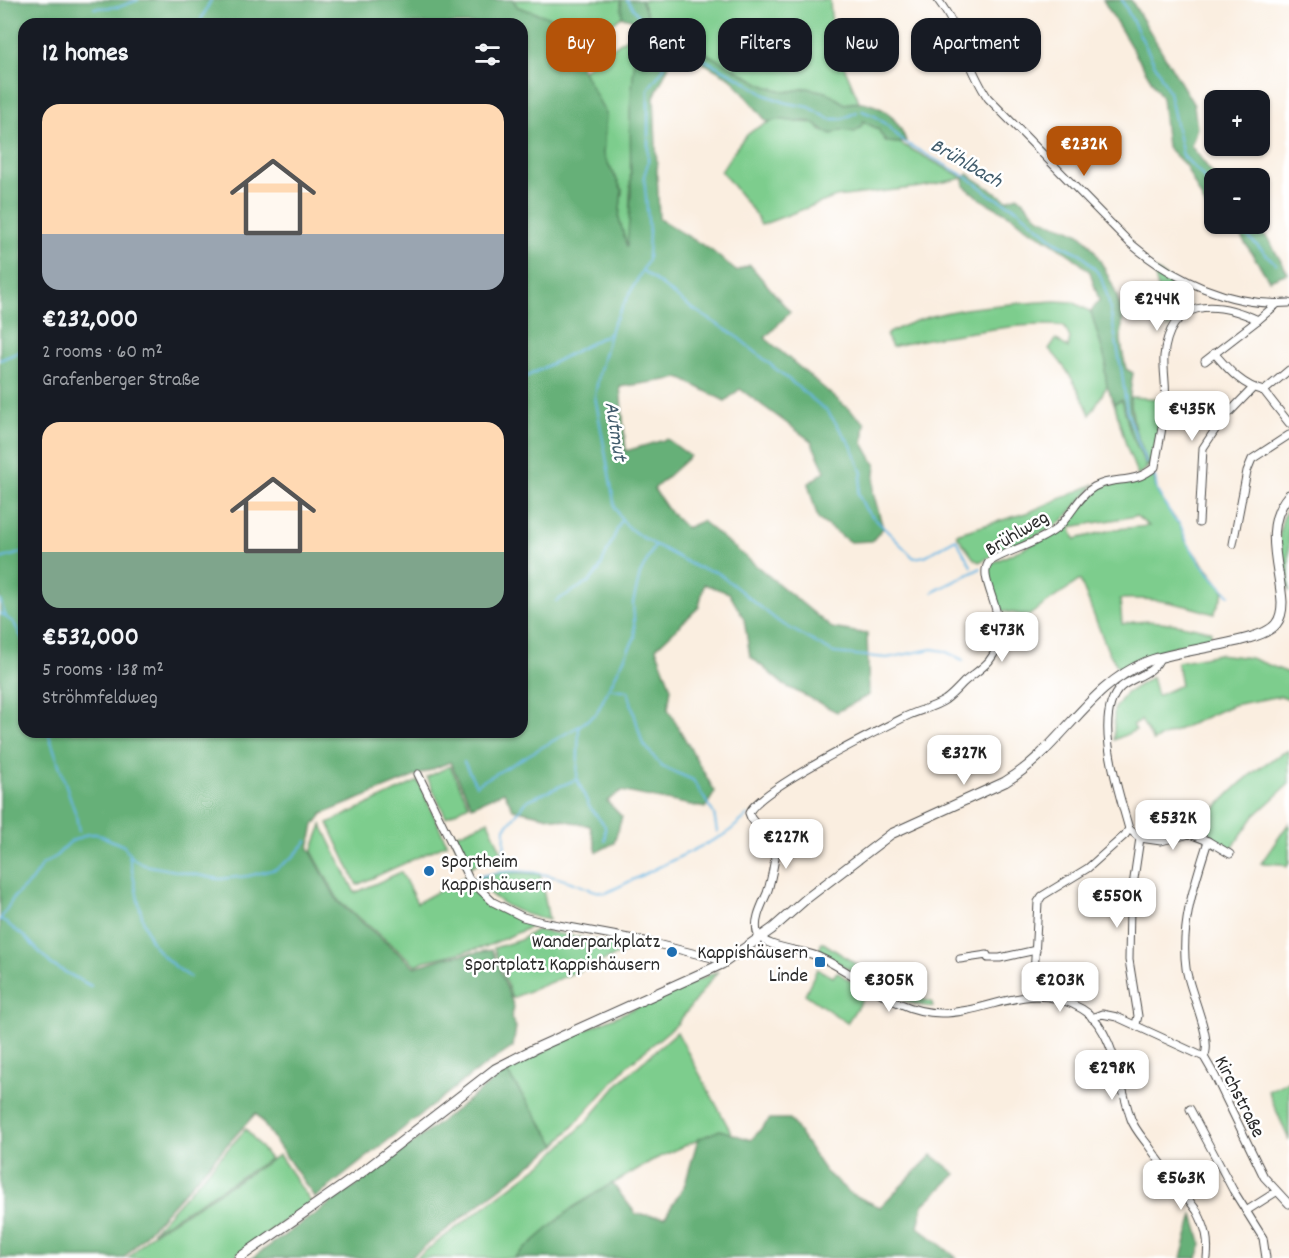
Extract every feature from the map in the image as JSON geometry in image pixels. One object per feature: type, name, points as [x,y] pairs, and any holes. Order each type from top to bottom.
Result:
[{"type":"main road","points":[[239,1258],[362,1173],[495,1069],[722,964],[760,938],[806,899],[891,834],[1021,773],[1038,759],[1109,684],[1134,668],[1160,657],[1263,634],[1276,624],[1282,609],[1273,536],[1282,503],[1289,495]]},
{"type":"street","points":[[938,0],[953,25],[974,74],[988,98],[1147,258],[1185,280],[1234,298],[1277,304],[1289,303]]},
{"type":"street","points":[[1205,361],[1277,304]]},
{"type":"street","name":"Brühlweg","points":[[760,938],[757,932],[757,920],[775,858],[774,848],[751,818],[750,810],[792,777],[893,723],[945,700],[989,661],[996,650],[1000,629],[999,614],[989,588],[986,566],[989,562],[1054,530],[1092,488],[1108,481],[1134,479],[1146,475],[1155,467],[1165,406],[1165,353],[1168,336],[1174,324],[1186,312],[1204,307],[1232,310],[1258,320]]},
{"type":"street","points":[[1214,353],[1233,374],[1253,388],[1264,391],[1289,423]]},
{"type":"street","points":[[1264,391],[1289,370]]},
{"type":"street","points":[[1199,523],[1203,448],[1221,421],[1253,388]]},
{"type":"street","points":[[1233,544],[1247,471],[1252,459],[1289,435]]},
{"type":"street","points":[[1160,657],[1155,667],[1122,687],[1110,704],[1107,716],[1115,779],[1129,829],[1140,838],[1161,841],[1190,834],[1230,854]]},
{"type":"street","points":[[418,774],[469,879],[493,902],[523,917],[645,941],[716,959],[722,964]]},
{"type":"street","points":[[1033,995],[1038,902],[1042,896],[1089,867],[1129,829]]},
{"type":"street","points":[[1136,1024],[1138,1016],[1128,960],[1130,906],[1140,838]]},
{"type":"street","points":[[1204,1057],[1207,1052],[1207,1036],[1186,968],[1185,936],[1192,891],[1208,841]]},
{"type":"street","points":[[760,938],[774,945],[816,956],[898,1004],[920,1012],[968,1011],[995,1002],[1033,995],[1045,995],[1065,1001],[1082,1010],[1092,1018],[1108,1039],[1132,1122],[1197,1211],[1208,1234],[1207,1258]]},
{"type":"street","points":[[960,959],[987,955],[988,958],[1000,958],[1036,950]]},
{"type":"street","name":"Kirchstraße","points":[[1092,1018],[1102,1014],[1136,1024],[1204,1057],[1264,1177],[1289,1204]]},
{"type":"street","points":[[1191,1109],[1233,1190],[1263,1238],[1266,1258]]},
{"type":"street","points":[[1246,1211],[1276,1191]]},
{"type":"green space","points":[[0,0],[513,0],[518,7],[552,18],[546,18],[546,72],[583,72],[606,114],[603,154],[622,190],[619,218],[627,247],[631,195],[630,112],[633,72],[666,72],[654,97],[659,219],[711,250],[736,271],[750,265],[790,312],[765,338],[865,423],[863,443],[876,466],[873,492],[883,528],[872,541],[850,542],[818,519],[808,484],[825,471],[811,441],[740,389],[725,401],[680,378],[620,387],[626,451],[667,439],[690,456],[654,489],[669,511],[686,528],[702,521],[832,628],[867,634],[869,695],[837,712],[784,685],[750,656],[744,619],[729,593],[704,584],[699,607],[656,648],[671,688],[668,709],[715,792],[705,808],[621,791],[607,801],[622,817],[614,843],[597,852],[590,826],[513,809],[504,792],[472,806],[450,762],[322,814],[314,825],[309,848],[338,902],[415,967],[447,957],[492,950],[514,1007],[511,1018],[516,1027],[513,1047],[471,1075],[315,1198],[256,1113],[124,1258],[0,1258]]},
{"type":"green space","points":[[513,0],[621,0],[622,17],[616,21],[616,18],[552,18],[517,7]]},
{"type":"green space","points":[[621,0],[641,0],[649,18],[622,17]]},
{"type":"green space","points":[[641,0],[830,0],[831,18],[824,18],[824,72],[846,72],[859,101],[845,104],[826,92],[807,88],[786,92],[765,86],[740,72],[812,72],[812,18],[718,18],[718,60],[706,53],[706,18],[649,18]]},
{"type":"green space","points":[[1103,0],[1131,0],[1194,105],[1197,128],[1191,146],[1208,168],[1204,168],[1204,203],[1185,165],[1167,147],[1162,98]]},
{"type":"green space","points":[[628,37],[628,72],[634,72],[628,249],[619,218],[622,190],[603,154],[606,114],[581,72],[616,72],[616,46]]},
{"type":"green space","points":[[706,53],[718,60],[718,71],[706,64]]},
{"type":"green space","points":[[720,72],[740,72],[765,86],[786,92],[807,88],[826,92],[845,104],[866,103],[875,106],[890,115],[902,131],[906,141],[886,142],[878,129],[863,121],[861,127],[855,132],[841,130],[832,134],[809,121],[767,122],[731,78]]},
{"type":"green space","points":[[783,118],[814,123],[822,131],[832,134],[862,121],[878,129],[886,142],[900,143],[964,178],[921,187],[836,197],[761,225],[753,211],[721,171],[739,143],[752,131]]},
{"type":"green space","points":[[968,174],[1007,200],[1017,196],[1042,219],[1079,234],[1099,259],[1111,283],[1122,314],[1123,353],[1126,369],[1133,373],[1130,394],[1131,415],[1149,466],[1147,468],[1130,431],[1122,400],[1114,403],[1107,386],[1106,362],[1091,312],[1099,300],[1090,272],[1073,257],[1026,228],[1013,217],[982,200],[964,186],[964,178]]},
{"type":"green space","points":[[1263,234],[1288,273],[1269,280],[1240,235]]},
{"type":"green space","points":[[1153,269],[1168,278],[1181,313],[1168,328]]},
{"type":"green space","points":[[1055,301],[1073,302],[1091,312],[1106,362],[1107,386],[1090,415],[1073,380],[1049,349],[1056,339],[1068,348],[1070,338],[1064,326],[1032,325],[1001,328],[936,337],[892,347],[886,335],[905,325],[946,313],[990,306]]},
{"type":"green space","points":[[1130,397],[1162,399],[1158,435],[1149,466],[1135,430]]},
{"type":"green space","points":[[1122,400],[1130,431],[1147,468],[1138,476],[1114,403]]},
{"type":"green space","points":[[1152,474],[1157,491],[1180,526],[1189,546],[1224,592],[1214,614],[1167,602],[1120,599],[1122,624],[1144,621],[1178,624],[1211,631],[1211,640],[1164,650],[1119,669],[1108,651],[1080,580],[1028,616],[1002,611],[989,577],[990,564],[1058,532],[1083,500],[1099,487],[1129,482]],"holes":[[[1136,516],[1149,526],[1116,529],[1075,539],[1070,527]]]},
{"type":"green space","points":[[1095,484],[1063,520],[1051,529],[979,562],[974,559],[956,534],[1029,512]]},
{"type":"green space","points":[[1289,506],[1289,592],[1280,560],[1279,537]]},
{"type":"green space","points":[[1218,654],[1251,658],[1289,673],[1289,699],[1281,696],[1233,705],[1153,741],[1141,720],[1133,725],[1136,730],[1114,740],[1114,710],[1125,694],[1152,677],[1157,696],[1181,685],[1177,662]]},
{"type":"green space","points":[[1289,750],[1289,784],[1254,816],[1231,850],[1198,830],[1217,806],[1250,775]]},
{"type":"green space","points":[[450,766],[469,805],[446,817],[427,777]]},
{"type":"green space","points":[[418,781],[447,844],[357,885],[328,823]]},
{"type":"green space","points":[[488,821],[502,853],[467,868],[451,834],[452,832],[467,862],[456,835]]},
{"type":"green space","points":[[1289,823],[1287,867],[1281,864],[1261,863]]},
{"type":"green space","points":[[322,825],[355,893],[401,872],[417,903],[464,877],[469,886],[484,901],[515,918],[535,925],[485,947],[424,961],[416,965],[339,901],[312,851]]},
{"type":"green space","points":[[503,872],[540,874],[549,920],[517,911],[491,895],[474,880]]},
{"type":"green space","points":[[536,930],[637,947],[512,998],[494,948],[520,940]]},
{"type":"green space","points":[[822,942],[902,994],[932,1002],[933,1007],[903,1000],[874,985],[819,951]]},
{"type":"green space","points":[[817,969],[833,977],[837,972],[867,992],[847,1023],[805,994]]},
{"type":"green space","points":[[718,971],[677,1024],[628,1065],[556,1145],[506,1071],[572,1036]]},
{"type":"green space","points":[[677,1032],[732,1134],[720,1130],[651,1161],[572,1208],[514,1258],[416,1258],[548,1159],[588,1120],[621,1081]]},
{"type":"green space","points":[[506,1071],[556,1145],[410,1258],[252,1258],[378,1170]]},
{"type":"green space","points":[[1289,1081],[1289,1140],[1268,1091]]},
{"type":"green space","points":[[770,1119],[790,1119],[825,1171],[851,1194],[880,1207],[932,1155],[956,1174],[923,1205],[918,1227],[957,1258],[514,1258],[572,1208],[612,1183],[636,1214],[665,1217],[685,1184],[698,1139],[720,1130],[751,1140]]},
{"type":"green space","points":[[246,1129],[270,1159],[152,1232]]},
{"type":"green space","points":[[279,1155],[311,1202],[232,1258],[128,1258],[150,1235]]},
{"type":"green space","points":[[1193,1215],[1202,1245],[1197,1258],[1181,1258]]},
{"type":"waterway","points":[[94,8],[119,7],[138,0]]},
{"type":"waterway","points":[[202,18],[211,0]]},
{"type":"waterway","name":"Autmut","points":[[464,762],[476,785],[596,714],[635,637],[633,603],[640,574],[655,545],[627,526],[615,507],[595,396],[612,326],[648,260],[649,230],[644,176],[648,163],[648,89],[664,68],[664,44],[654,37],[627,0]]},
{"type":"waterway","points":[[1122,0],[1169,92],[1183,156],[1204,179]]},
{"type":"waterway","points":[[706,61],[743,80],[765,95],[787,103],[809,107],[829,119],[842,119],[857,112]]},
{"type":"waterway","name":"Brühlbach","points":[[862,111],[875,116],[904,142],[970,179],[990,195],[1017,209],[1056,242],[1081,254],[1100,275],[1108,298],[1127,412],[1146,463]]},
{"type":"waterway","points":[[1245,234],[1276,264]]},
{"type":"waterway","points":[[642,270],[690,307],[736,336],[828,412],[851,445],[862,473],[858,494],[866,510],[914,558],[925,556],[956,539],[971,566]]},
{"type":"waterway","points":[[528,376],[610,333]]},
{"type":"waterway","points":[[0,360],[18,352]]},
{"type":"waterway","points":[[1149,475],[1152,474],[1155,477],[1157,491],[1174,519],[1180,524],[1187,542],[1201,564],[1229,595]]},
{"type":"waterway","points":[[556,601],[590,581],[599,570],[621,521]]},
{"type":"waterway","points":[[656,545],[696,567],[717,572],[779,622],[834,653],[887,658],[932,649],[944,651],[963,660]]},
{"type":"waterway","points":[[0,559],[18,554]]},
{"type":"waterway","points":[[933,592],[981,568]]},
{"type":"waterway","points":[[0,600],[6,617]]},
{"type":"waterway","points":[[0,613],[14,623],[18,631]]},
{"type":"waterway","points":[[608,688],[628,691],[642,742],[661,766],[693,780],[714,814],[717,832]]},
{"type":"waterway","points":[[579,726],[577,779],[589,806],[605,826],[605,841]]},
{"type":"waterway","points":[[50,738],[76,815],[79,832]]},
{"type":"waterway","points":[[504,860],[505,828],[528,800],[577,779]]},
{"type":"waterway","points":[[474,878],[499,872],[523,871],[558,878],[606,893],[726,834],[748,815]]},
{"type":"waterway","points":[[0,920],[14,897],[31,881],[42,865],[55,857],[70,842],[88,834],[97,834],[124,846],[131,857],[144,865],[219,879],[248,876],[276,869],[294,856],[307,841]]},
{"type":"waterway","points":[[129,856],[141,913],[152,942],[164,957],[190,977]]},
{"type":"waterway","points":[[1,919],[26,938],[52,965],[91,986]]},
{"type":"place","name":"Sportheim Kappishäusern","points":[[429,871]]},
{"type":"place","name":"Wanderparkplatz Sportplatz Kappishäusern","points":[[672,952]]},
{"type":"place","name":"Kappishäusern Linde","points":[[820,962]]}]
